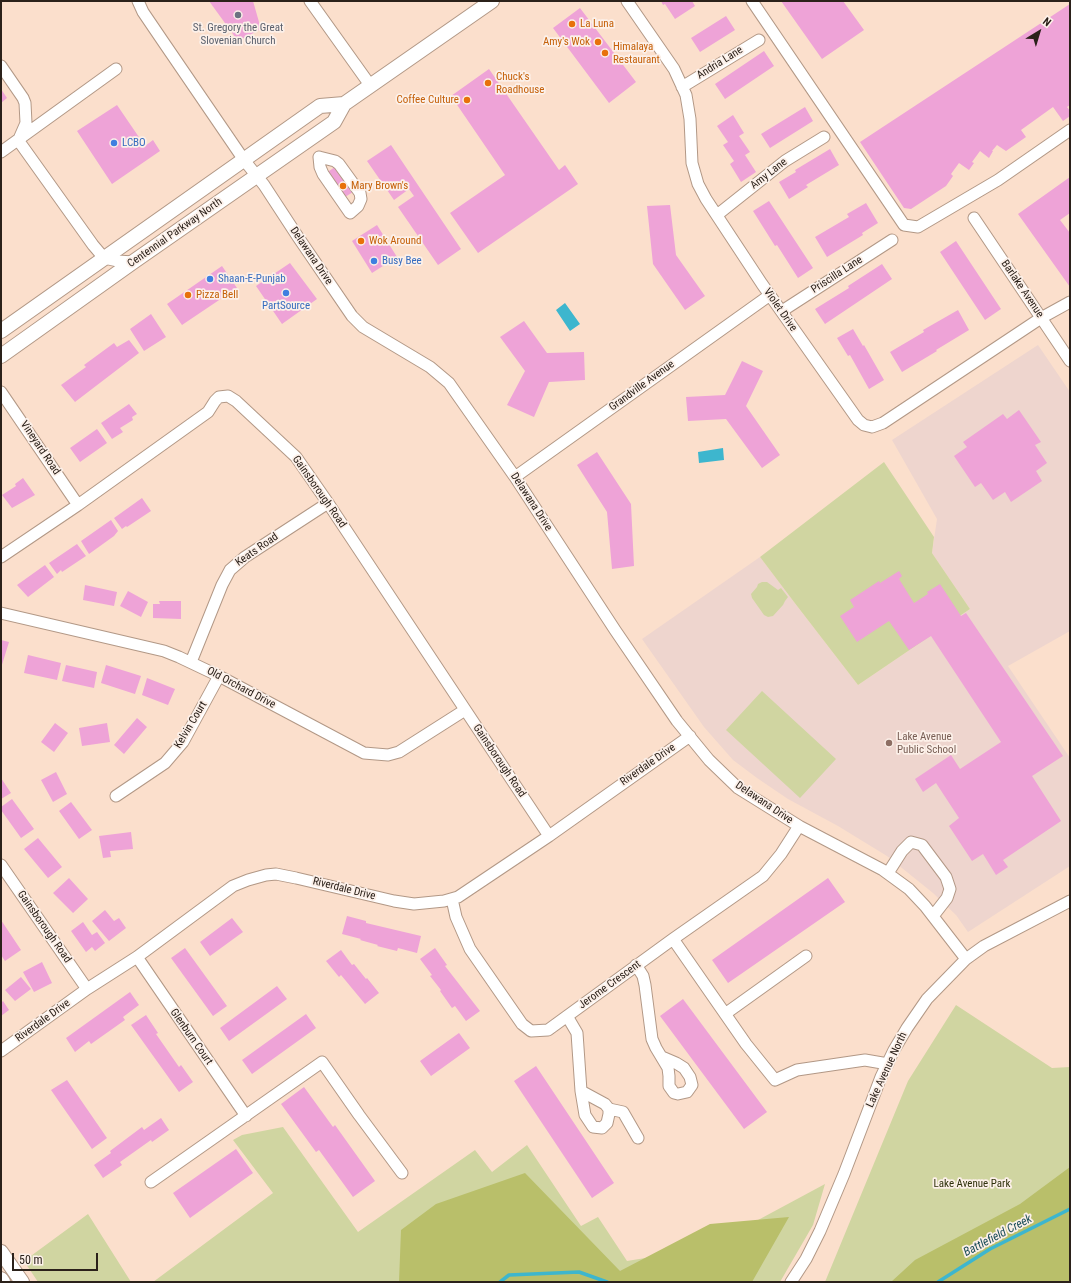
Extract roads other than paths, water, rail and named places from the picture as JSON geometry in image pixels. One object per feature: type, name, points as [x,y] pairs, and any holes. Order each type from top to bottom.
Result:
[{"type":"main road","name":"Centennial Parkway North","points":[[1,356],[334,122],[344,104],[492,1]]},
{"type":"main road","name":"Centennial Parkway North","points":[[1,331],[320,106],[344,104]]},
{"type":"main road","points":[[1,1252],[22,1282]]},
{"type":"street","name":"Delawana Drive","points":[[138,1],[143,12],[162,40],[244,160],[264,185],[352,316],[363,328],[430,367],[449,383],[515,477],[615,630],[677,721],[709,760],[738,788],[799,826],[888,873],[908,889],[925,906],[966,959]]},
{"type":"street","points":[[310,1],[370,85]]},
{"type":"street","name":"Violet Drive","points":[[627,1],[674,70],[686,95],[694,174],[706,199],[770,295],[858,420],[864,425],[872,427],[883,423],[1041,318]]},
{"type":"street","points":[[752,1],[904,225],[918,228],[998,180],[1070,130]]},
{"type":"street","name":"Andria Lane","points":[[682,87],[758,40]]},
{"type":"street","points":[[1,66],[25,103],[26,123],[18,140]]},
{"type":"street","points":[[1,152],[116,69]]},
{"type":"street","name":"Amy Lane","points":[[717,215],[785,161],[824,137]]},
{"type":"street","points":[[18,140],[93,245],[104,258],[134,262]]},
{"type":"street","points":[[334,161],[339,164],[360,193],[361,199],[358,206],[350,213],[319,162],[334,161]]},
{"type":"street","name":"Barlake Avenue","points":[[974,218],[1070,361]]},
{"type":"street","name":"Priscilla Lane","points":[[782,311],[892,240]]},
{"type":"street","name":"Grandville Avenue","points":[[515,477],[770,295]]},
{"type":"street","points":[[1041,318],[1070,302]]},
{"type":"street","points":[[1,340],[16,320]]},
{"type":"street","name":"Vineyard Road","points":[[1,392],[78,504]]},
{"type":"street","name":"Gainsborough Road","points":[[1,557],[208,412],[219,397],[228,396],[236,401],[296,456],[550,836]]},
{"type":"street","name":"Keats Road","points":[[191,662],[222,585],[230,570],[245,557],[328,503]]},
{"type":"street","name":"Old Orchard Drive","points":[[1,613],[164,651],[219,676],[364,753],[388,755],[400,752],[465,710]]},
{"type":"street","name":"Kelvin Court","points":[[116,796],[165,763],[183,742],[219,676]]},
{"type":"street","name":"Riverdale Drive","points":[[1,1051],[87,989],[137,957],[233,886],[248,880],[276,874],[394,902],[414,904],[452,899],[458,897],[550,836],[690,736]]},
{"type":"street","name":"Jerome Crescent","points":[[452,899],[456,917],[470,948],[522,1024],[531,1031],[548,1030],[636,965],[763,876],[781,854],[799,826]]},
{"type":"street","points":[[888,873],[902,850],[911,842],[922,844],[946,877],[950,889],[947,898],[933,916]]},
{"type":"street","name":"Gainsborough Road","points":[[1,865],[87,989]]},
{"type":"street","name":"Lake Avenue North","points":[[791,1282],[806,1259],[820,1231],[844,1174],[881,1077],[907,1028],[928,999],[966,959],[984,946],[1070,901]]},
{"type":"street","points":[[673,939],[746,1044],[775,1080],[797,1070],[865,1060],[888,1064]]},
{"type":"street","points":[[725,1014],[806,956]]},
{"type":"street","name":"Glenburn Court","points":[[137,957],[246,1116]]},
{"type":"street","points":[[636,965],[643,976],[645,985],[652,1039],[662,1057]]},
{"type":"street","points":[[567,1016],[577,1033],[581,1091],[585,1115],[593,1127],[602,1128],[607,1123],[609,1108]]},
{"type":"street","points":[[152,1182],[322,1062],[402,1173]]},
{"type":"street","points":[[581,1091],[605,1104],[609,1108],[622,1112],[638,1138]]},
{"type":"water","points":[[565,303],[580,324],[570,331],[556,310]]},
{"type":"water","points":[[723,448],[724,460],[699,463],[698,452]]},
{"type":"waterway","name":"Battlefield Creek","points":[[938,1282],[990,1249],[1070,1209]]},
{"type":"waterway","name":"Battlefield Creek","points":[[500,1282],[509,1275],[579,1272],[607,1282]]},
{"type":"place","name":"St. Gregory the Great Slovenian Church","points":[[238,15]]},
{"type":"place","name":"La Luna","points":[[572,24]]},
{"type":"place","name":"Amy's Wok","points":[[598,42]]},
{"type":"place","name":"Himalaya Restaurant","points":[[605,53]]},
{"type":"place","name":"Chuck's Roadhouse","points":[[488,83]]},
{"type":"place","name":"Coffee Culture","points":[[467,100]]},
{"type":"place","name":"LCBO","points":[[114,143]]},
{"type":"place","name":"Mary Brown's","points":[[343,186]]},
{"type":"place","name":"Wok Around","points":[[361,241]]},
{"type":"place","name":"Busy Bee","points":[[374,261]]},
{"type":"place","name":"Shaan-E-Punjab","points":[[210,279]]},
{"type":"place","name":"PartSource","points":[[286,293]]},
{"type":"place","name":"Pizza Bell","points":[[188,295]]},
{"type":"place","name":"Lake Avenue Public School","points":[[889,743]]},
{"type":"park label","name":"Lake Avenue Park","points":[[972,1184]]}]
